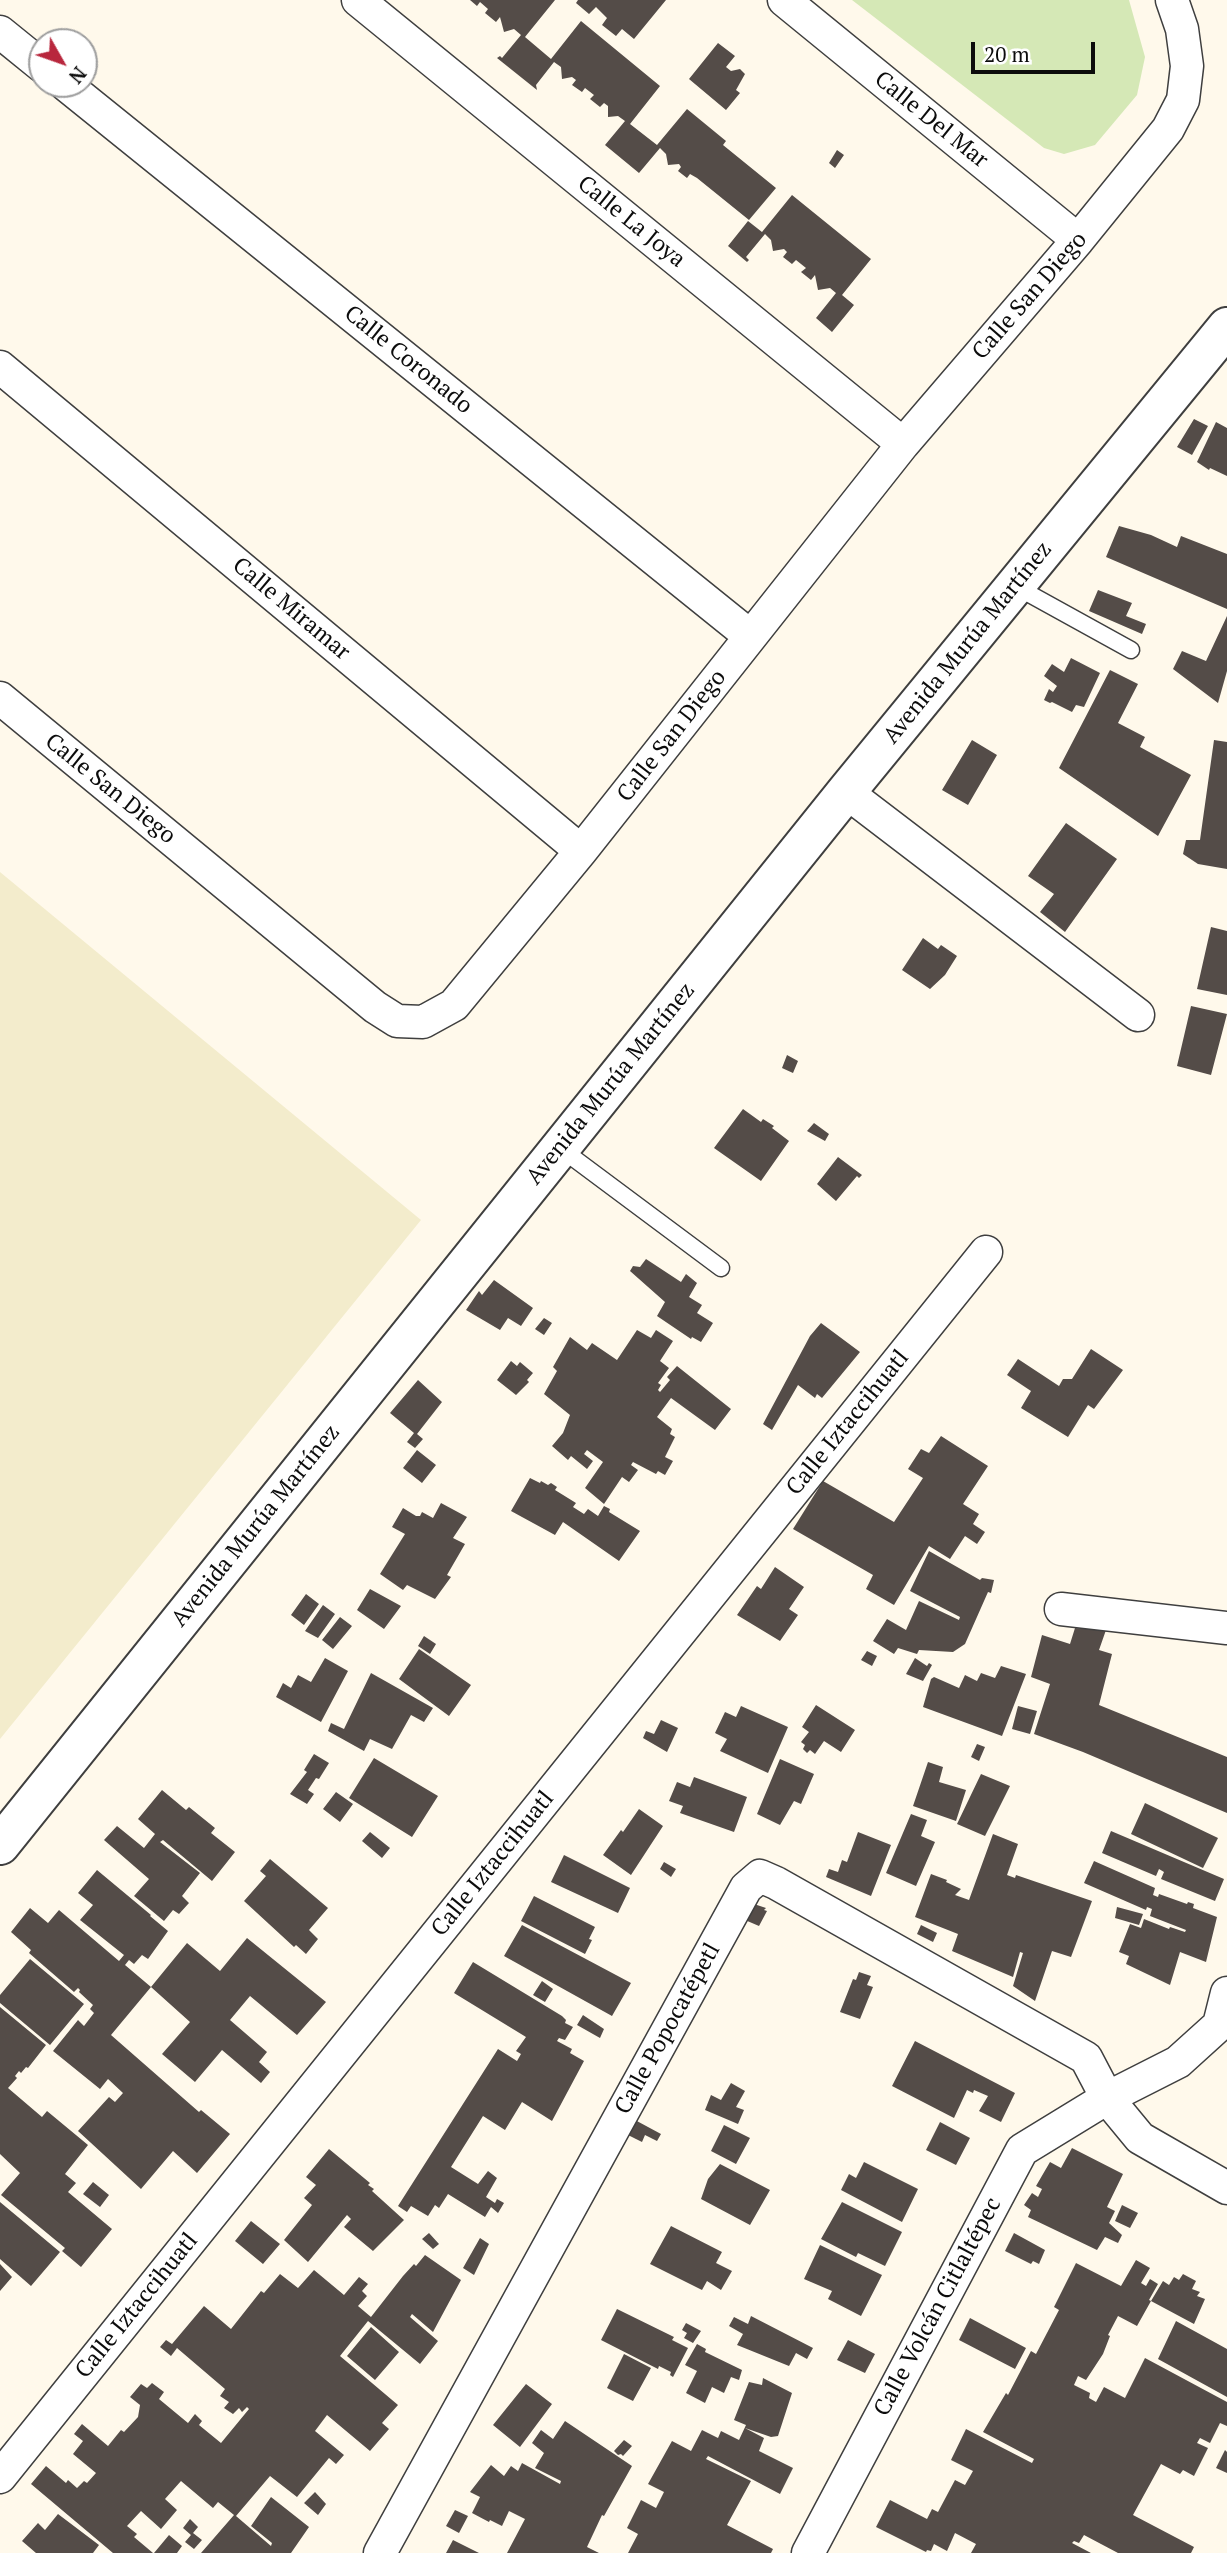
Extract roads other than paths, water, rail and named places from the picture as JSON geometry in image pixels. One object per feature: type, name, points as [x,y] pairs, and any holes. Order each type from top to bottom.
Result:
[{"type":"street","name":"Calle La Joya","points":[[358,0],[903,444]]},
{"type":"street","name":"Calle Del Mar","points":[[784,0],[1078,240]]},
{"type":"street","name":"Calle San Diego","points":[[0,698],[375,1007],[397,1021],[423,1022],[454,1005],[582,851],[903,444],[1078,240],[1168,129],[1183,100],[1187,66],[1182,29],[1172,0]]},
{"type":"street","points":[[0,32],[28,54]]},
{"type":"street","name":"Calle Coronado","points":[[82,98],[750,636]]},
{"type":"street","name":"Avenida Murúa Martínez","points":[[0,1844],[846,792],[1227,327]]},
{"type":"street","name":"Calle Miramar","points":[[0,366],[582,851]]},
{"type":"street","points":[[846,792],[1138,1015]]},
{"type":"street","name":"Calle Iztaccihuatl","points":[[0,2477],[986,1252]]},
{"type":"street","points":[[1061,1609],[1227,1628]]},
{"type":"street","name":"Calle Popocatépetl","points":[[380,2553],[746,1888],[760,1876],[1086,2058],[1107,2098]]},
{"type":"street","points":[[1227,1993],[1219,2025],[1178,2062],[1107,2098],[1140,2138],[1227,2188]]},
{"type":"street","name":"Calle Volcán Citlaltépec","points":[[808,2553],[1022,2150],[1107,2098]]},
{"type":"lane","points":[[1015,586],[1130,650]]},
{"type":"lane","points":[[559,1148],[720,1268]]}]
